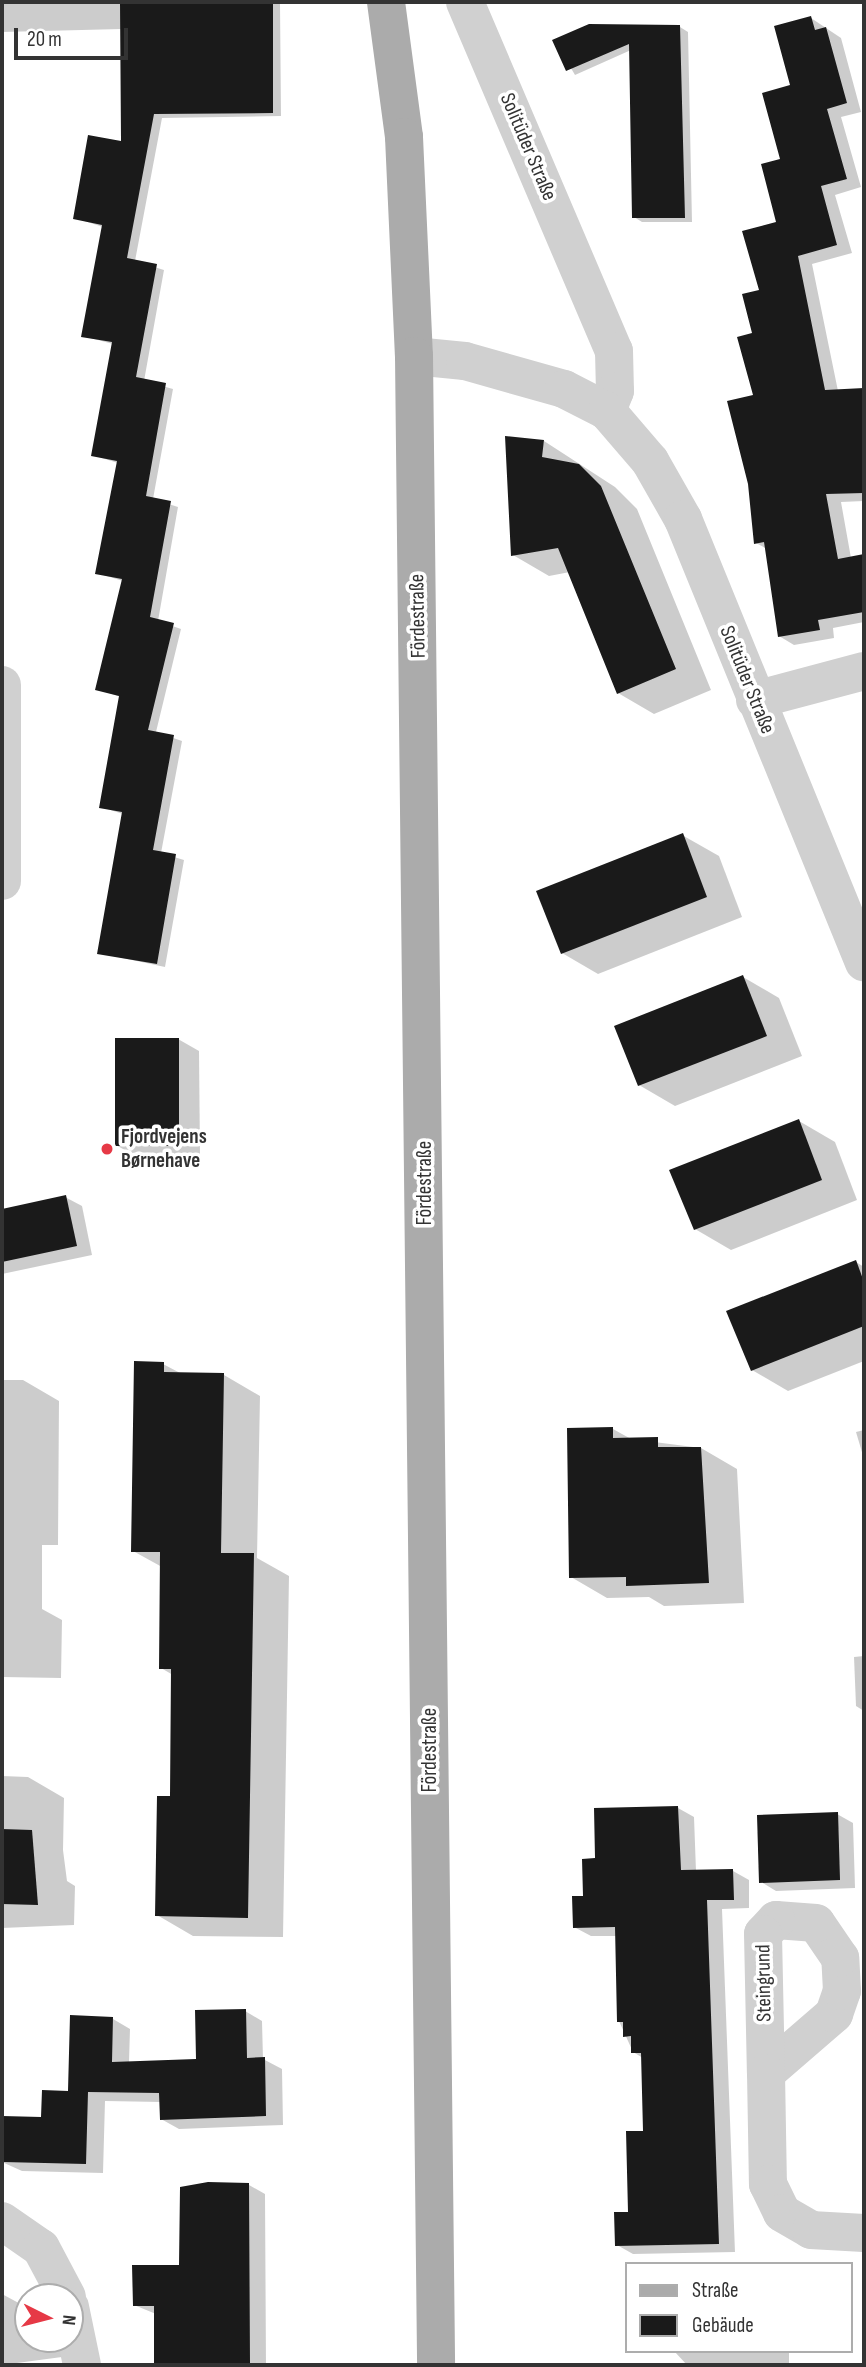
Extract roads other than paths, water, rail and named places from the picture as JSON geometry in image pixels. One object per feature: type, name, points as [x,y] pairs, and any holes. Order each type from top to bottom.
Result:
[{"type":"main road","name":"Fördestraße","points":[[386,2],[404,137],[414,356],[436,2365]]},
{"type":"street","name":"Solitüder Straße","points":[[465,2],[614,351],[615,391],[607,411]]},
{"type":"street","name":"Solitüder Straße","points":[[414,356],[465,361],[564,389],[607,411],[650,461],[683,519],[864,962]]},
{"type":"street","points":[[755,700],[864,671]]},
{"type":"street","points":[[2,685],[2,881]]},
{"type":"street","points":[[766,2073],[768,2184],[782,2213],[811,2230],[864,2233]]},
{"type":"street","points":[[2,2221],[41,2248],[60,2283]]},
{"type":"place","name":"Fjordvejens Børnehave","points":[[107,1149]]}]
